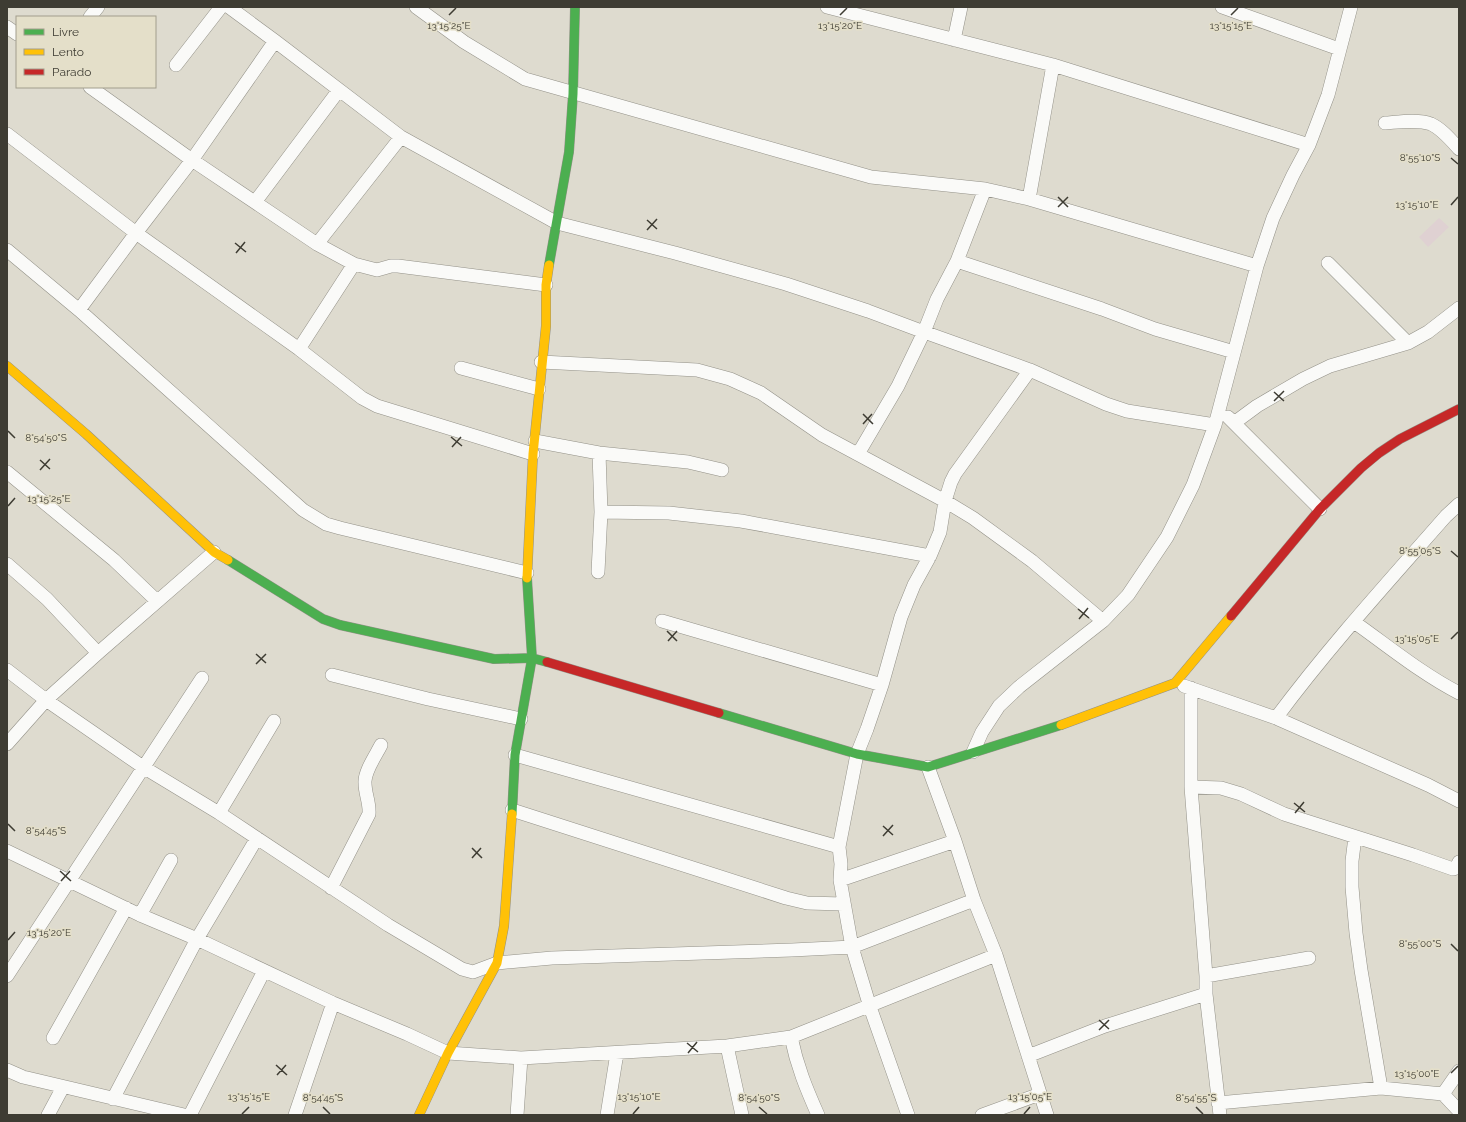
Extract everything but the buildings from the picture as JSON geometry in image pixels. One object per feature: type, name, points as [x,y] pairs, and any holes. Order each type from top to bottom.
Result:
[{"type":"street","points":[[91,16],[98,7]]},
{"type":"street","points":[[176,65],[221,7]]},
{"type":"street","points":[[229,7],[401,137],[557,223],[675,253],[786,284],[868,311],[1030,370],[1106,404],[1127,411],[1215,425]]},
{"type":"street","points":[[416,7],[464,42],[525,80],[871,177],[985,190],[1029,199],[1257,266]]},
{"type":"street","points":[[419,1115],[448,1053],[497,963],[504,926],[515,755],[532,658],[528,573],[538,389],[546,326],[546,285],[569,152],[573,94],[575,7]]},
{"type":"street","points":[[827,7],[1053,65],[1309,145]]},
{"type":"street","points":[[954,40],[961,7]]},
{"type":"street","points":[[1222,7],[1339,49]]},
{"type":"street","points":[[973,752],[982,732],[999,706],[1019,687],[1103,621],[1128,595],[1167,537],[1193,485],[1215,425],[1257,266],[1273,218],[1309,145],[1328,95],[1351,7]]},
{"type":"street","points":[[7,27],[16,33]]},
{"type":"street","points":[[78,310],[192,160],[275,41]]},
{"type":"street","points":[[1029,199],[1053,65]]},
{"type":"street","points":[[91,88],[192,160],[317,244],[354,264],[377,270],[391,266],[398,266],[546,285]]},
{"type":"street","points":[[255,202],[339,90]]},
{"type":"street","points":[[1385,123],[1413,122],[1431,124],[1446,134],[1459,149]]},
{"type":"street","points":[[7,134],[136,233],[299,349],[362,398],[377,406],[534,448],[688,462],[722,470]]},
{"type":"street","points":[[317,244],[401,137]]},
{"type":"street","points":[[858,454],[898,386],[924,332],[937,299],[957,261],[985,190]]},
{"type":"street","points":[[7,250],[78,310],[303,510],[326,524],[528,573]]},
{"type":"street","points":[[957,261],[1102,309],[1155,329],[1234,352]]},
{"type":"street","points":[[1328,263],[1408,343]]},
{"type":"street","points":[[299,349],[354,264]]},
{"type":"street","points":[[1234,423],[1257,406],[1303,379],[1330,366],[1408,343],[1428,332],[1459,308]]},
{"type":"street","points":[[541,362],[697,370],[730,378],[761,393],[822,435],[973,518],[1032,561],[1103,621]]},
{"type":"street","points":[[7,366],[86,434],[214,552],[317,616],[340,625],[494,659],[532,658],[857,754],[928,767],[1065,724],[1175,683],[1320,509],[1379,453],[1400,439],[1459,409]]},
{"type":"street","points":[[461,368],[538,389]]},
{"type":"street","points":[[908,1115],[870,1007],[852,947],[843,904],[840,880],[841,864],[839,847],[857,754],[882,684],[901,617],[940,532],[944,501],[951,482],[1030,370]]},
{"type":"street","points":[[1219,408],[1320,509]]},
{"type":"street","points":[[598,572],[601,512],[599,453]]},
{"type":"street","points":[[7,472],[114,560],[157,601]]},
{"type":"street","points":[[1276,718],[1296,691],[1354,622],[1446,516],[1459,504]]},
{"type":"street","points":[[601,512],[669,513],[741,521],[930,556]]},
{"type":"street","points":[[7,744],[46,700],[214,552]]},
{"type":"street","points":[[7,564],[47,599],[98,653]]},
{"type":"street","points":[[662,621],[882,684]]},
{"type":"street","points":[[1354,622],[1424,672],[1459,693]]},
{"type":"street","points":[[7,670],[46,700],[144,767],[219,813],[388,925],[462,969],[473,972],[497,963],[552,958],[852,947],[974,900]]},
{"type":"street","points":[[332,675],[428,699],[521,719]]},
{"type":"street","points":[[7,976],[202,678]]},
{"type":"street","points":[[1175,683],[1276,718],[1428,785],[1459,801]]},
{"type":"street","points":[[1191,688],[1191,787],[1206,976],[1206,994],[1219,1109],[1381,1088],[1443,1094],[1459,1111]]},
{"type":"street","points":[[219,813],[274,721]]},
{"type":"street","points":[[331,888],[369,814],[370,807],[364,782],[381,745]]},
{"type":"street","points":[[515,755],[839,847]]},
{"type":"street","points":[[928,767],[955,841],[974,900],[996,956],[1047,1115]]},
{"type":"street","points":[[1191,787],[1221,788],[1241,794],[1284,814],[1413,854],[1453,869],[1456,868],[1459,862]]},
{"type":"street","points":[[512,810],[786,898],[807,903],[843,904]]},
{"type":"street","points":[[1355,837],[1352,861],[1352,882],[1356,933],[1381,1088]]},
{"type":"street","points":[[114,1099],[197,940],[257,838]]},
{"type":"street","points":[[840,880],[955,841]]},
{"type":"street","points":[[9,856],[68,881],[333,1003],[448,1053],[521,1058],[727,1046],[791,1037],[996,956]]},
{"type":"street","points":[[140,915],[171,860]]},
{"type":"street","points":[[53,1038],[126,908]]},
{"type":"street","points":[[1206,976],[1309,958]]},
{"type":"street","points":[[190,1115],[264,971]]},
{"type":"street","points":[[1028,1056],[1105,1026],[1206,994]]},
{"type":"street","points":[[295,1115],[333,1003]]},
{"type":"street","points":[[791,1037],[795,1060],[799,1072],[818,1115]]},
{"type":"street","points":[[727,1046],[742,1115]]},
{"type":"street","points":[[607,1115],[617,1053]]},
{"type":"street","points":[[517,1115],[521,1058]]},
{"type":"street","points":[[7,1070],[23,1077],[184,1115]]},
{"type":"street","points":[[1443,1094],[1459,1070]]},
{"type":"street","points":[[48,1115],[64,1087]]},
{"type":"street","points":[[982,1115],[1040,1094]]},
{"type":"traffic: fast","points":[[549,265],[569,152],[573,94],[575,7]]},
{"type":"traffic: fast","points":[[228,560],[323,619],[340,625],[494,659],[532,658],[547,662]]},
{"type":"traffic: fast","points":[[512,814],[515,755],[532,658],[527,578]]},
{"type":"traffic: fast","points":[[719,713],[857,754],[928,767],[1061,725]]},
{"type":"traffic: slow","points":[[527,578],[533,454],[546,326],[546,285],[549,265]]},
{"type":"traffic: slow","points":[[7,366],[86,434],[214,552],[228,560]]},
{"type":"traffic: slow","points":[[1061,725],[1175,683],[1231,616]]},
{"type":"traffic: slow","points":[[419,1115],[448,1053],[497,963],[504,926],[512,814]]},
{"type":"traffic: jam","points":[[1231,616],[1320,509],[1361,468],[1379,453],[1400,439],[1459,409]]},
{"type":"traffic: jam","points":[[547,662],[719,713]]}]
